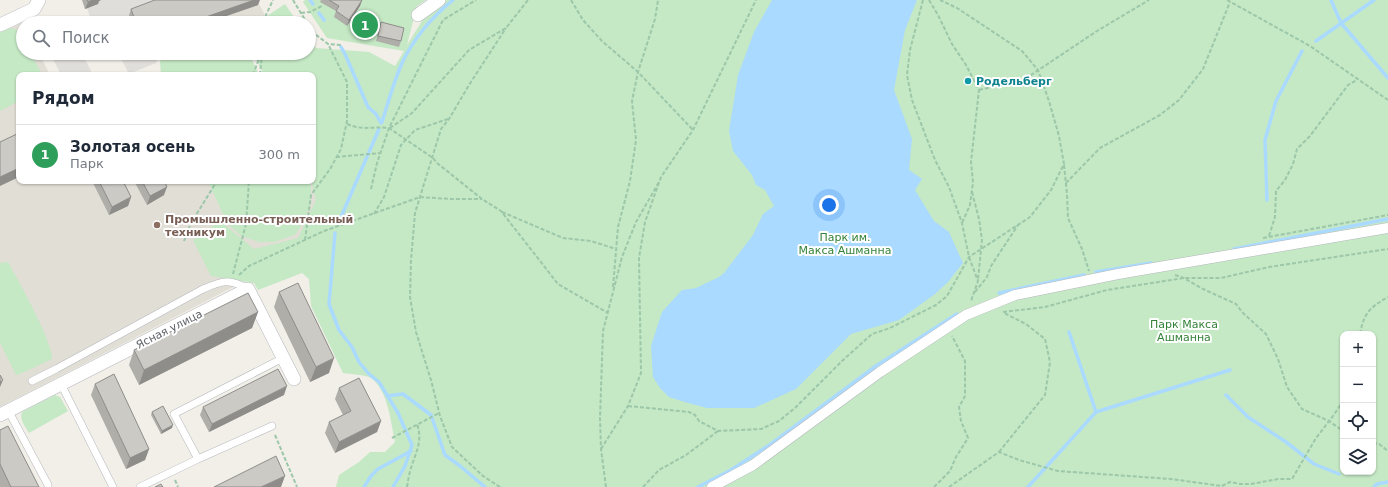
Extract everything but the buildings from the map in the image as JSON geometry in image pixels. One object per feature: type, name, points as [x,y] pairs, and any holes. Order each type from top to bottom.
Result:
[{"type":"street","points":[[19,16],[34,9],[39,0]]},
{"type":"street","points":[[418,15],[439,0]]},
{"type":"street","points":[[0,25],[16,17]]},
{"type":"street","points":[[712,487],[753,465],[880,372],[966,315],[1015,295],[1118,274],[1388,228]]},
{"type":"street","points":[[248,289],[294,378]]},
{"type":"street","name":"Ясная улица","points":[[4,413],[248,289]]},
{"type":"lane","points":[[32,381],[56,370],[203,289],[218,283],[231,282],[248,289]]},
{"type":"lane","points":[[198,459],[174,414],[283,358]]},
{"type":"lane","points":[[60,384],[113,487]]},
{"type":"lane","points":[[4,413],[48,485]]},
{"type":"lane","points":[[140,487],[272,426]]},
{"type":"path","points":[[266,16],[273,0]]},
{"type":"path","points":[[293,0],[303,16]]},
{"type":"path","points":[[371,189],[389,128],[443,20],[476,0]]},
{"type":"path","points":[[500,487],[483,476],[452,447],[439,413],[431,380],[416,332],[410,297],[411,260],[415,213],[442,129],[450,119],[469,85],[506,28],[528,0]]},
{"type":"path","points":[[572,0],[583,20],[602,41],[638,72],[693,130]]},
{"type":"path","points":[[613,294],[618,227],[630,180],[636,140],[632,101],[638,72],[655,19],[658,0]]},
{"type":"path","points":[[606,487],[601,449],[600,418],[603,330],[622,257],[636,222],[662,177],[693,130],[756,0]]},
{"type":"path","points":[[923,0],[910,50],[907,75],[912,100],[935,160],[949,187],[962,223],[969,257],[978,281]]},
{"type":"path","points":[[929,0],[952,44],[966,65],[979,90],[971,162],[972,190],[970,205],[962,223]]},
{"type":"path","points":[[940,0],[958,8],[1022,51],[1038,70],[1049,101],[1064,164],[1068,218],[1082,249],[1092,280]]},
{"type":"path","points":[[979,90],[1025,79],[1096,30],[1149,0]]},
{"type":"path","points":[[1227,0],[1310,46],[1388,100]]},
{"type":"path","points":[[1066,183],[1100,148],[1160,115],[1179,100],[1202,69],[1230,2]]},
{"type":"path","points":[[301,13],[310,12],[322,6]]},
{"type":"path","points":[[389,128],[412,113],[469,50],[506,28]]},
{"type":"path","points":[[305,240],[310,196],[330,169],[340,149],[347,124],[347,82],[328,44],[316,35]]},
{"type":"path","points":[[328,44],[340,45]]},
{"type":"path","points":[[254,72],[259,60]]},
{"type":"path","points":[[260,72],[261,60]]},
{"type":"path","points":[[1269,236],[1275,217],[1276,191],[1285,180],[1293,164],[1297,149],[1310,136],[1348,85],[1358,79]]},
{"type":"path","points":[[374,214],[384,197],[401,145],[415,130],[450,119]]},
{"type":"path","points":[[347,124],[364,129],[382,127],[389,128],[432,158],[482,199],[501,211],[563,238],[591,241],[616,249]]},
{"type":"path","points":[[336,157],[381,153]]},
{"type":"path","points":[[628,406],[689,412],[695,415],[699,421],[718,431],[761,428],[779,421],[795,408],[810,391],[872,334],[890,328],[936,305],[947,296],[969,257],[1030,217],[1051,190],[1064,164]]},
{"type":"path","points":[[601,449],[628,406],[641,373],[639,258],[645,222],[662,177]]},
{"type":"path","points":[[184,241],[191,223],[215,184]]},
{"type":"path","points":[[231,282],[246,224],[249,184]]},
{"type":"path","points":[[934,487],[950,471],[956,457],[968,438],[961,421],[959,407],[966,396],[965,361],[952,335],[966,315],[978,281],[982,240],[972,190]]},
{"type":"path","points":[[231,282],[249,266],[305,240],[345,223],[420,197],[482,199]]},
{"type":"path","points":[[501,211],[558,284],[608,313]]},
{"type":"path","points":[[974,292],[987,277],[991,266],[1020,224]]},
{"type":"path","points":[[949,487],[999,452],[1045,395],[1050,362],[1045,339],[1026,324],[1003,312],[1045,307],[1107,290],[1184,278],[1221,278],[1269,267],[1388,249]]},
{"type":"path","points":[[1171,273],[1184,278],[1212,294],[1236,304],[1242,312],[1266,334],[1278,359],[1288,387],[1302,409],[1329,421],[1340,429]]},
{"type":"path","points":[[1360,331],[1361,323],[1371,308],[1388,297]]},
{"type":"path","points":[[999,452],[1019,460],[1058,471],[1171,479],[1222,487],[1230,482],[1251,484],[1278,478],[1292,479],[1316,438],[1341,403]]},
{"type":"path","points":[[392,438],[439,413]]},
{"type":"path","points":[[407,487],[410,470],[418,448],[420,433],[417,424]]},
{"type":"path","points":[[272,426],[297,487]]},
{"type":"path","points":[[643,487],[659,470],[686,455],[718,431]]},
{"type":"path","points":[[1376,444],[1388,451]]},
{"type":"shaded area","points":[[84,0],[257,0],[259,4],[226,16],[90,16]]},
{"type":"shaded area","points":[[259,4],[265,16],[226,16]]},
{"type":"shaded area","name":"Промышленно-строительный техникум","points":[[16,21],[16,60],[42,60],[48,72],[16,72],[16,184],[315,184],[323,199],[303,251],[0,407],[0,29]]},
{"type":"shaded area","points":[[54,60],[86,60],[92,72],[60,72]]},
{"type":"shaded area","points":[[122,60],[157,60],[156,63],[134,72],[128,72]]},
{"type":"green space","name":"Парк Макса Ашманна","points":[[305,0],[426,0],[417,6],[407,45],[432,5],[439,0],[1388,0],[1388,487],[336,487],[339,475],[359,462],[370,452],[385,452],[395,442],[388,407],[377,383],[369,377],[343,373],[311,306],[309,279],[302,273],[258,290],[254,283],[211,276],[193,240],[220,221],[254,249],[298,238],[316,200],[312,184],[316,184],[316,72],[262,72],[256,60],[316,60],[316,48],[369,52],[395,66],[404,51],[327,38],[316,22],[316,16],[312,16],[303,2]]},
{"type":"green space","points":[[285,4],[293,16],[267,16]]},
{"type":"green space","points":[[8,28],[16,30],[16,60],[34,60],[40,72],[16,72],[16,103],[0,111],[0,32]]},
{"type":"green space","points":[[161,60],[252,60],[258,72],[161,72]]},
{"type":"green space","points":[[209,184],[311,184],[311,202],[304,221],[295,235],[274,242],[259,242],[241,236],[227,223]]},
{"type":"green space","points":[[8,262],[41,326],[51,351],[52,359],[16,375],[0,343],[0,263]]},
{"type":"green space","points":[[55,395],[60,397],[68,411],[29,433],[22,420],[22,412]]},
{"type":"water","points":[[772,0],[917,0],[905,30],[894,90],[912,139],[909,170],[922,179],[915,190],[934,221],[949,232],[963,263],[948,282],[935,294],[899,320],[851,334],[796,389],[754,408],[707,408],[669,397],[660,388],[653,377],[651,346],[662,312],[682,290],[696,288],[724,273],[753,235],[763,214],[774,206],[765,190],[756,185],[752,175],[733,151],[729,131],[738,75],[754,32]]},
{"type":"waterway","points":[[310,0],[313,4]]},
{"type":"waterway","points":[[382,122],[396,77],[412,45],[424,28],[453,0]]},
{"type":"waterway","points":[[1331,0],[1341,23],[1388,78]]},
{"type":"waterway","points":[[1316,41],[1374,0]]},
{"type":"waterway","points":[[319,13],[324,20]]},
{"type":"waterway","points":[[341,47],[368,107],[376,114],[381,123]]},
{"type":"waterway","points":[[1267,200],[1265,140],[1276,101],[1302,51]]},
{"type":"waterway","points":[[341,217],[379,129]]},
{"type":"waterway","points":[[1234,249],[1388,219]]},
{"type":"waterway","points":[[335,233],[329,304],[339,330],[352,347],[359,362],[369,374],[379,382],[398,413],[412,445],[405,466],[393,487]]},
{"type":"waterway","points":[[1096,272],[1151,263]]},
{"type":"waterway","points":[[999,293],[1084,275]]},
{"type":"waterway","points":[[698,487],[731,470],[771,444],[876,366],[957,314]]},
{"type":"waterway","points":[[1069,332],[1096,412]]},
{"type":"waterway","points":[[1028,487],[1096,412],[1230,370]]},
{"type":"waterway","points":[[387,396],[403,394],[431,415],[445,455],[485,487]]},
{"type":"waterway","points":[[1226,395],[1248,417],[1286,442],[1314,464],[1339,474]]},
{"type":"waterway","points":[[364,487],[371,476],[378,469],[411,451]]},
{"type":"waterway","points":[[1374,487],[1377,484],[1388,482]]},
{"type":"place","name":"Золотая осень","points":[[365,25]]},
{"type":"place","name":"Родельберг","points":[[968,81]]},
{"type":"place","name":"Промышленно-строительный техникум","points":[[157,225]]},
{"type":"park label","name":"Парк им. Макса Ашманна","points":[[845,243]]}]
